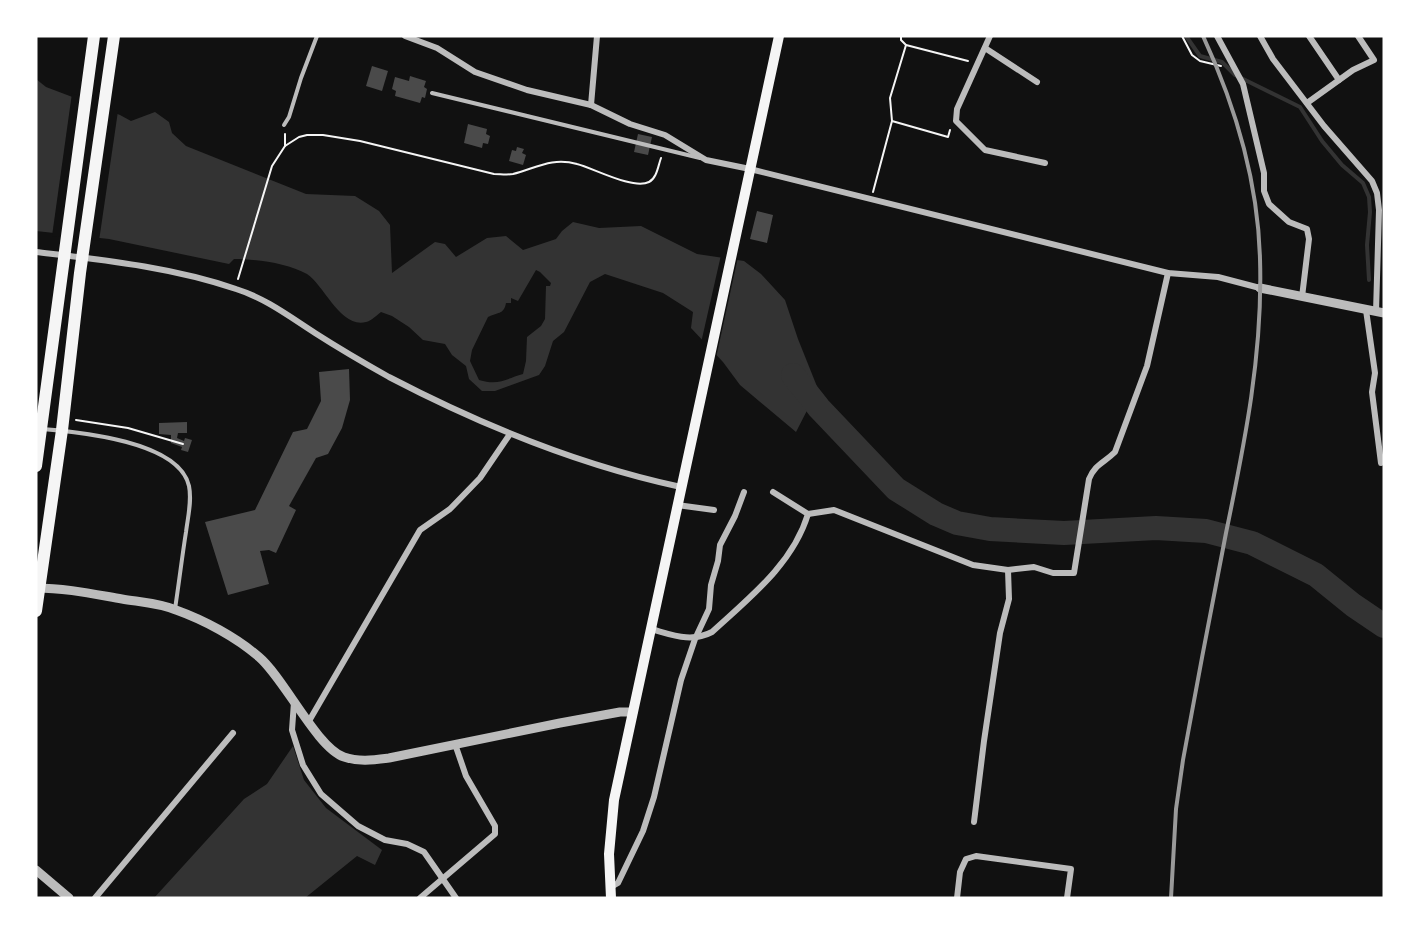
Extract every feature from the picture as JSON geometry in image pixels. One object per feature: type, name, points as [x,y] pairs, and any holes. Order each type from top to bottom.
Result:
[{"type":"highway","points":[[36,466],[94,36]]},
{"type":"highway","points":[[36,610],[37,588],[62,430],[80,273],[114,36]]},
{"type":"main road","points":[[611,893],[609,854],[611,816],[779,36]]},
{"type":"street","points":[[405,36],[437,48],[475,72],[527,90],[591,105],[630,124],[665,135],[706,160],[1168,273],[1218,277],[1375,312]]},
{"type":"street","points":[[591,105],[597,36]]},
{"type":"street","points":[[990,36],[957,109],[956,121],[985,150],[1045,163]]},
{"type":"street","points":[[1217,36],[1243,84],[1264,172],[1264,191],[1269,204],[1289,222],[1306,229],[1309,239],[1302,297]]},
{"type":"street","points":[[1260,36],[1324,126],[1372,181],[1377,193],[1379,210],[1378,282],[1375,312],[1375,373],[1372,392],[1381,463]]},
{"type":"street","points":[[1308,36],[1339,80]]},
{"type":"street","points":[[1307,103],[1353,70],[1374,60],[1358,36]]},
{"type":"street","points":[[985,48],[1038,82]]},
{"type":"street","points":[[36,252],[142,265],[236,289],[284,312],[345,352],[391,378],[510,434],[597,467],[681,488]]},
{"type":"street","points":[[773,492],[808,514],[834,510],[974,566],[1008,570],[1034,567],[1053,573],[1074,573],[1089,479],[1093,468],[1105,462],[1115,452],[1148,366],[1168,273]]},
{"type":"street","points":[[1378,282],[1384,278]]},
{"type":"street","points":[[309,721],[420,530],[450,509],[473,486],[510,434]]},
{"type":"street","points":[[611,893],[643,831],[664,757],[681,680],[695,639],[709,609],[711,585],[720,545],[744,492]]},
{"type":"street","points":[[677,505],[714,510]]},
{"type":"street","points":[[651,629],[695,639],[712,632],[761,588],[781,564],[802,532],[808,514]]},
{"type":"street","points":[[974,822],[1000,633],[1009,599],[1008,570]]},
{"type":"street","points":[[37,588],[70,590],[152,603],[175,609],[222,633],[259,657],[271,668],[294,702],[334,752],[352,759],[364,761],[389,758],[560,723],[620,712],[633,712]]},
{"type":"street","points":[[294,702],[292,730],[303,765],[321,794],[358,826],[385,840],[407,844],[424,852],[456,898]]},
{"type":"street","points":[[95,898],[233,733]]},
{"type":"street","points":[[420,898],[495,834],[495,826],[466,776],[455,744]]},
{"type":"street","points":[[957,898],[960,872],[966,859],[976,856],[1071,869],[1067,898]]},
{"type":"street","points":[[36,870],[69,898]]},
{"type":"lane","points":[[284,125],[289,117],[317,36]]},
{"type":"lane","points":[[432,93],[706,160]]},
{"type":"lane","points":[[41,429],[99,435],[137,445],[176,466],[187,479],[190,505],[175,609]]},
{"type":"path","points":[[901,36],[901,40],[906,45],[978,64]]},
{"type":"path","points":[[1182,36],[1192,55],[1200,61],[1220,65],[1226,72]]},
{"type":"path","points":[[871,200],[892,121],[890,98],[906,45]]},
{"type":"path","points":[[892,121],[948,137],[953,120],[957,116]]},
{"type":"path","points":[[236,289],[240,267],[272,166],[285,146],[298,137],[323,135],[360,141],[494,174],[512,174],[539,164],[575,163],[631,182],[642,183],[649,182],[655,176],[663,149]]},
{"type":"path","points":[[285,141],[285,146]]},
{"type":"path","points":[[76,420],[128,428],[183,444]]},
{"type":"shaded area","points":[[36,79],[46,87],[131,121],[155,112],[169,122],[172,133],[186,146],[306,194],[355,196],[379,211],[390,225],[392,273],[435,242],[445,244],[456,257],[487,238],[506,236],[523,250],[556,239],[573,222],[599,228],[641,226],[697,254],[744,261],[761,274],[785,300],[818,389],[796,432],[740,385],[723,362],[691,328],[693,312],[663,293],[605,274],[590,282],[564,332],[553,341],[545,366],[539,375],[495,391],[482,391],[469,379],[466,366],[452,355],[445,344],[423,340],[409,327],[381,312],[366,322],[349,319],[307,274],[290,267],[243,259],[234,259],[229,264],[109,239],[36,231]],"holes":[[[536,270],[551,283],[550,286],[546,286],[545,319],[541,326],[527,337],[523,374],[497,382],[479,380],[470,361],[472,350],[488,317],[502,311],[506,303],[511,303],[511,298],[518,301]]]},
{"type":"shaded area","points":[[293,746],[304,780],[326,808],[382,850],[375,865],[357,856],[305,898],[154,898],[244,799],[267,784]]},
{"type":"pier","points":[[72,93],[118,111],[99,241],[52,236]]},
{"type":"pier","points":[[721,255],[738,257],[716,358],[701,343]]},
{"type":"building","points":[[372,66],[388,71],[382,91],[366,86]]},
{"type":"building","points":[[410,76],[426,81],[425,98],[422,97],[420,103],[395,96],[396,91],[392,89],[395,77],[409,81]]},
{"type":"building","points":[[468,124],[487,129],[486,134],[490,136],[488,144],[483,143],[482,148],[464,143]]},
{"type":"building","points":[[638,134],[652,137],[648,155],[634,152]]},
{"type":"building","points":[[517,147],[524,149],[522,153],[526,155],[523,165],[509,161],[512,150],[516,151]]},
{"type":"building","points":[[757,211],[773,215],[767,243],[750,239]]},
{"type":"building","points":[[349,369],[350,400],[342,428],[328,454],[316,458],[289,506],[296,510],[276,553],[269,550],[260,551],[269,584],[228,595],[205,522],[255,510],[293,432],[307,429],[321,401],[319,372]]},
{"type":"building","points":[[187,422],[187,433],[178,433],[177,438],[184,441],[185,438],[192,440],[188,452],[171,443],[171,435],[159,434],[159,423]]},
{"type":"waterway","points":[[1186,36],[1200,56],[1222,62],[1235,75],[1300,107],[1322,141],[1342,165],[1363,183],[1369,197],[1370,212],[1367,245],[1369,280]]},
{"type":"waterway","points":[[793,375],[819,408],[896,489],[936,514],[957,523],[990,529],[1064,533],[1156,528],[1206,531],[1252,543],[1316,575],[1384,626]]},
{"type":"railway","points":[[1171,898],[1176,809],[1183,760],[1246,431],[1259,329],[1260,259],[1250,173],[1235,117],[1203,36]]}]
